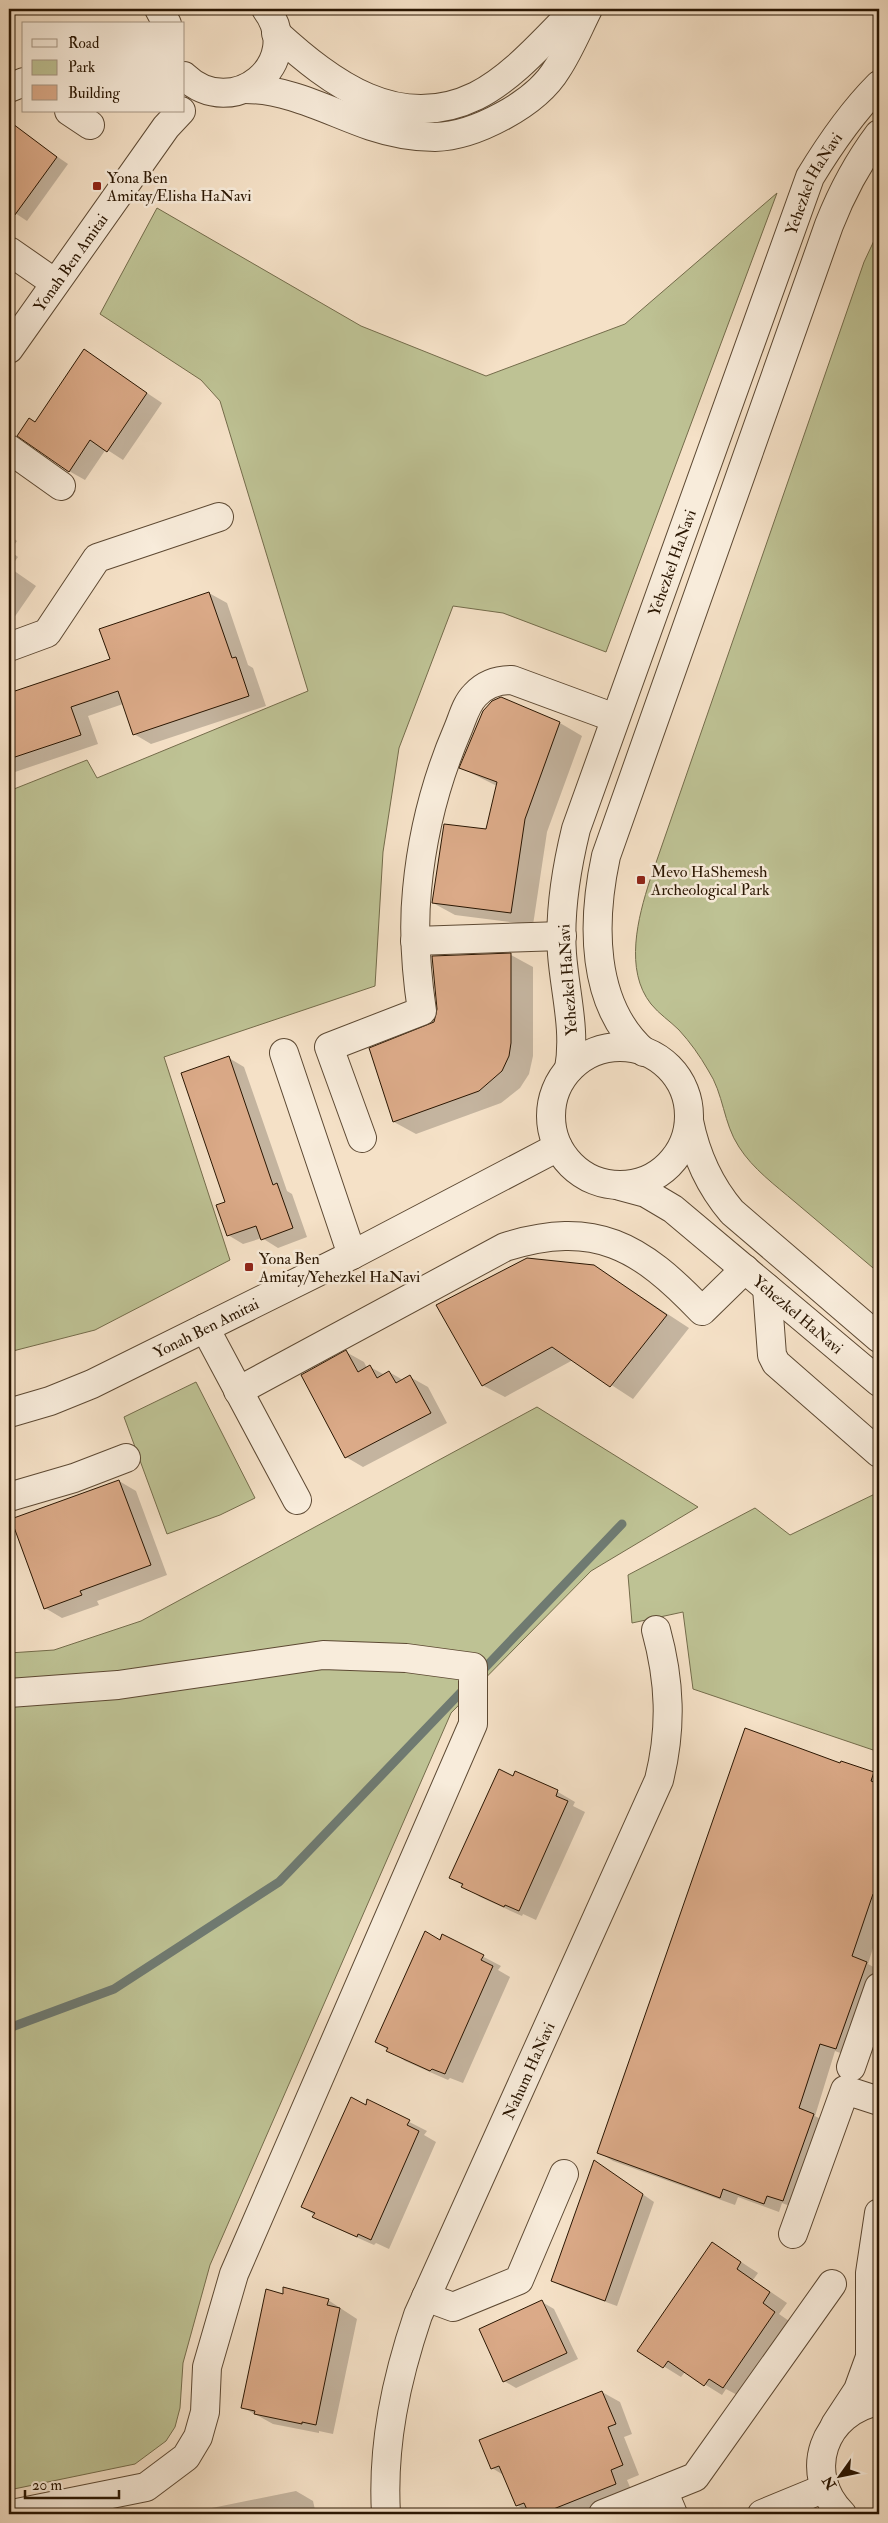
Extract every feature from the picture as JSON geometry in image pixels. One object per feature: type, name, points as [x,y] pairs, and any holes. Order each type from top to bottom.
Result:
[{"type":"street","points":[[159,9],[167,22]]},
{"type":"street","points":[[174,22],[181,9]]},
{"type":"street","points":[[273,19],[305,59],[349,90],[376,103],[419,109],[445,106],[476,96],[502,79],[576,9]]},
{"type":"street","points":[[185,77],[204,90],[237,92],[267,89],[372,126],[405,135],[437,137],[466,130],[517,110],[538,92],[557,70],[588,9]]},
{"type":"street","points":[[237,92],[259,80],[269,68],[275,52],[273,19]]},
{"type":"street","points":[[9,88],[22,83]]},
{"type":"street","name":"Yehezkel HaNavi","points":[[570,1069],[571,1028],[562,936],[566,880],[574,837],[810,177],[832,140],[879,85]]},
{"type":"street","name":"Yonah Ben Amitai","points":[[185,110],[204,98],[237,92]]},
{"type":"street","name":"Yonah Ben Amitai","points":[[9,348],[176,115]]},
{"type":"street","name":"Yehezkel HaNavi","points":[[644,1052],[632,1040],[616,1017],[607,995],[601,969],[598,912],[606,856],[829,225],[843,190],[863,155],[879,134]]},
{"type":"street","points":[[9,251],[55,283]]},
{"type":"street","points":[[9,449],[62,486]]},
{"type":"street","points":[[9,647],[47,633],[98,558],[219,517]]},
{"type":"street","points":[[362,1138],[329,1047],[422,1011],[415,941],[417,891],[426,830],[455,736],[468,704],[475,694],[492,682],[512,680],[615,718]]},
{"type":"street","points":[[415,941],[562,936]]},
{"type":"street","points":[[624,1047],[644,1052],[663,1063],[678,1079],[686,1099],[689,1120],[685,1140],[670,1164],[646,1181],[616,1185],[599,1182],[582,1174],[569,1162],[558,1147],[552,1129],[551,1110],[559,1084],[570,1069],[585,1057],[604,1049],[624,1047]]},
{"type":"street","points":[[284,1054],[352,1255]]},
{"type":"street","name":"Yehezkel HaNavi","points":[[689,1120],[694,1145],[703,1168],[716,1192],[732,1212],[879,1338]]},
{"type":"street","name":"Yonah Ben Amitai","points":[[9,1413],[50,1401],[92,1384],[352,1255],[558,1147]]},
{"type":"street","name":"Yehezkel HaNavi","points":[[616,1185],[646,1194],[665,1204],[879,1382]]},
{"type":"street","points":[[238,1391],[505,1247],[531,1238],[556,1234],[578,1235],[599,1238],[619,1246],[655,1267],[702,1311],[745,1269]]},
{"type":"street","points":[[767,1288],[772,1355],[776,1363],[879,1453]]},
{"type":"street","points":[[204,1328],[297,1500]]},
{"type":"street","points":[[9,1497],[66,1481],[126,1458]]},
{"type":"street","name":"Nahum HaNavi","points":[[386,2514],[386,2464],[393,2403],[408,2343],[426,2297],[659,1780],[666,1746],[669,1715],[666,1670],[656,1630]]},
{"type":"street","points":[[9,1693],[118,1685],[323,1655],[406,1658],[473,1667],[473,1724],[234,2274],[207,2367],[205,2412],[198,2437],[186,2457],[146,2487],[12,2514]]},
{"type":"street","points":[[851,2067],[879,1988]]},
{"type":"street","points":[[794,2234],[845,2090],[879,2101]]},
{"type":"street","points":[[426,2297],[453,2307],[519,2280],[564,2174]]},
{"type":"street","points":[[842,2514],[829,2497],[825,2488],[821,2470],[823,2451],[836,2425],[858,2390],[870,2357],[870,2273],[879,2213]]},
{"type":"street","points":[[603,2514],[668,2502],[695,2477],[832,2284]]},
{"type":"street","points":[[836,2425],[851,2411],[879,2401]]},
{"type":"street","points":[[762,2514],[825,2488]]},
{"type":"green space","points":[[777,193],[606,652],[503,613],[453,606],[399,748],[383,852],[375,986],[164,1057],[230,1260],[95,1330],[9,1352],[9,791],[87,760],[97,778],[308,691],[220,401],[201,380],[100,314],[157,208],[361,326],[486,376],[625,324]]},
{"type":"green space","points":[[879,230],[879,1273],[772,1183],[758,1170],[739,1147],[730,1128],[713,1079],[702,1060],[679,1030],[651,1004],[643,990],[638,975],[636,943],[641,910],[650,880],[864,262]]},
{"type":"green space","points":[[196,1382],[255,1498],[220,1515],[167,1534],[124,1417]]},
{"type":"green space","points":[[537,1407],[698,1507],[591,1571],[451,1713],[210,2265],[183,2363],[180,2408],[175,2427],[166,2441],[135,2464],[9,2490],[9,1653],[54,1650],[141,1621]]},
{"type":"green space","points":[[879,1492],[879,1752],[693,1689],[683,1612],[632,1623],[628,1575],[755,1508],[790,1535]]},
{"type":"building","points":[[9,121],[57,157],[9,223]]},
{"type":"building","points":[[84,349],[147,393],[107,452],[90,440],[69,472],[17,436],[29,418],[35,422]]},
{"type":"building","points":[[209,592],[232,658],[236,657],[249,696],[133,735],[118,691],[71,707],[81,735],[9,759],[9,693],[110,659],[99,629]]},
{"type":"building","points":[[501,697],[560,722],[525,819],[511,913],[432,903],[444,824],[486,829],[497,782],[459,768],[483,711],[492,701]]},
{"type":"building","points":[[511,953],[511,1043],[509,1056],[502,1071],[479,1091],[393,1122],[369,1048],[434,1022],[437,1009],[432,956]]},
{"type":"building","points":[[229,1056],[273,1185],[277,1183],[293,1228],[261,1240],[256,1226],[227,1236],[216,1205],[225,1202],[181,1073]]},
{"type":"building","points":[[527,1258],[594,1265],[667,1315],[610,1387],[552,1347],[482,1386],[436,1305]]},
{"type":"building","points":[[346,1350],[358,1372],[370,1365],[377,1378],[389,1371],[396,1383],[410,1375],[431,1413],[345,1458],[301,1375]]},
{"type":"building","points":[[119,1480],[151,1565],[80,1591],[82,1595],[44,1609],[11,1519]]},
{"type":"building","points":[[745,1728],[840,1763],[841,1761],[874,1772],[871,1781],[879,1784],[879,1896],[873,1894],[852,1956],[867,1962],[836,2049],[820,2044],[799,2108],[814,2114],[783,2201],[767,2196],[764,2204],[723,2189],[720,2198],[597,2153]]},
{"type":"building","points":[[499,1769],[513,1776],[515,1771],[558,1790],[556,1796],[568,1801],[519,1911],[505,1905],[504,1907],[461,1887],[463,1884],[449,1878]]},
{"type":"building","points":[[425,1931],[440,1940],[442,1934],[484,1955],[481,1960],[493,1966],[445,2074],[432,2069],[430,2071],[386,2051],[388,2048],[375,2042]]},
{"type":"building","points":[[351,2097],[366,2105],[367,2099],[410,2120],[407,2125],[419,2131],[371,2240],[358,2234],[357,2237],[312,2217],[315,2213],[301,2207]]},
{"type":"building","points":[[594,2160],[643,2194],[605,2301],[551,2281]]},
{"type":"building","points":[[712,2242],[741,2262],[737,2269],[770,2292],[763,2303],[775,2312],[723,2388],[709,2379],[704,2386],[668,2361],[663,2368],[637,2351]]},
{"type":"building","points":[[283,2287],[329,2299],[327,2305],[340,2308],[316,2425],[254,2414],[255,2411],[241,2408],[266,2289],[283,2294]]},
{"type":"building","points":[[542,2300],[567,2353],[503,2382],[479,2329]]},
{"type":"building","points":[[602,2391],[616,2424],[608,2427],[623,2465],[611,2470],[616,2484],[541,2514],[529,2514],[524,2503],[516,2506],[499,2466],[491,2469],[479,2440]]},
{"type":"waterway","points":[[479,1674],[622,1524]]},
{"type":"waterway","points":[[9,2028],[114,1989],[279,1882],[466,1687]]},
{"type":"place","name":"Yona Ben Amitay/Elisha HaNavi","points":[[97,186]]},
{"type":"place","name":"Mevo HaShemesh Archeological Park","points":[[641,880]]},
{"type":"place","name":"Yona Ben Amitay/Yehezkel HaNavi","points":[[249,1267]]}]
